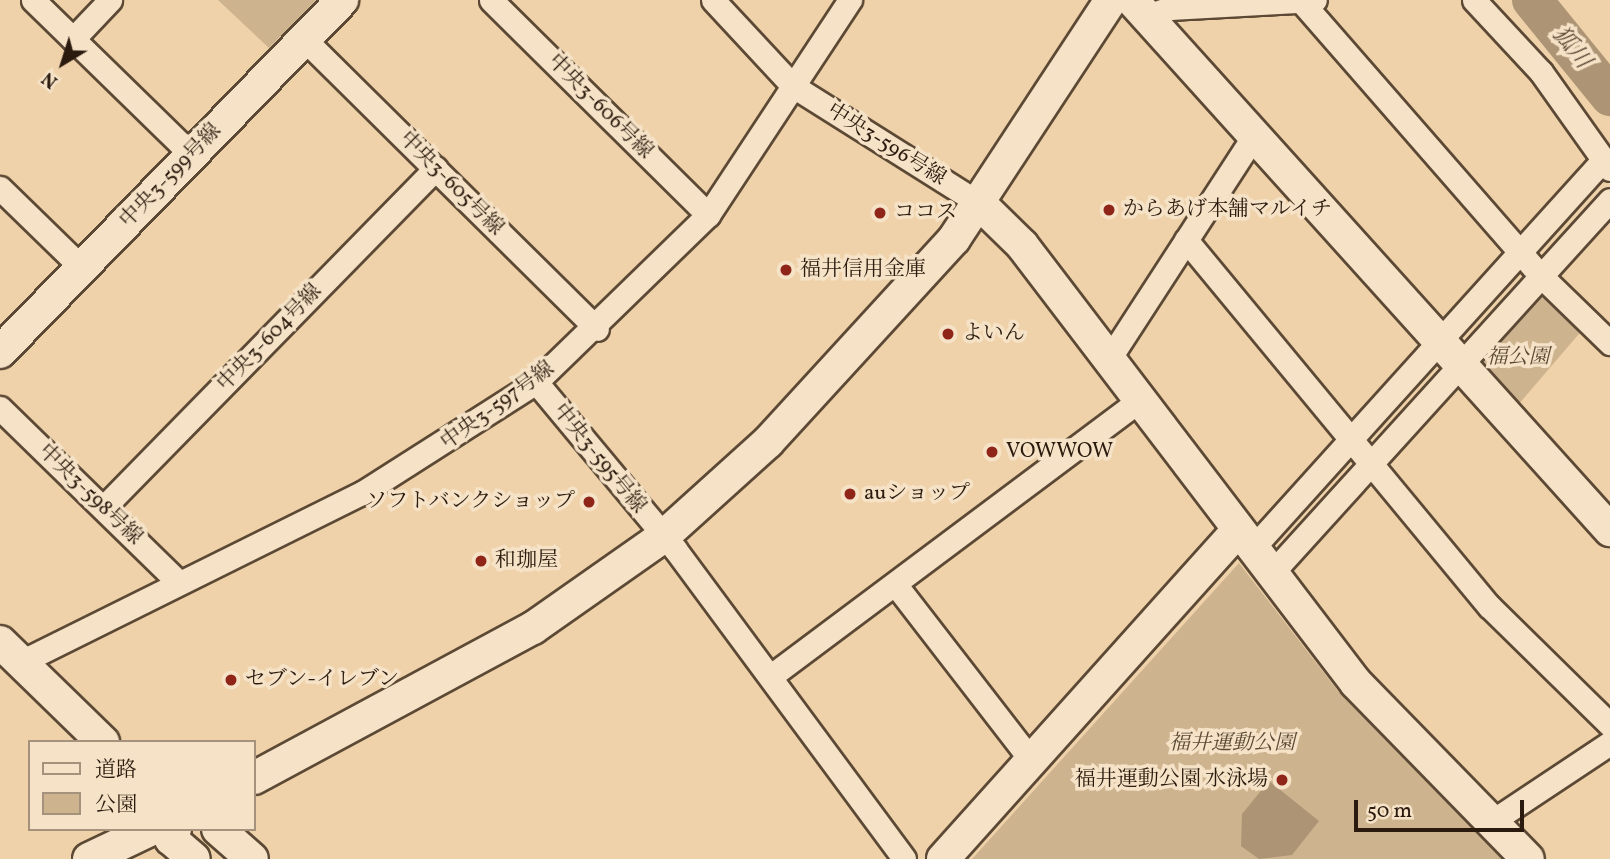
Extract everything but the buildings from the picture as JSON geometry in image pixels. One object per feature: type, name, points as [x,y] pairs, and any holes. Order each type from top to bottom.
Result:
[{"type":"street","points":[[33,0],[192,155]]},
{"type":"street","points":[[73,39],[110,0]]},
{"type":"street","name":"中央3-599号線","points":[[0,352],[342,0]]},
{"type":"street","name":"中央3-606号線","points":[[493,0],[708,215]]},
{"type":"street","name":"中央3-596号線","points":[[713,0],[793,86],[979,203]]},
{"type":"street","name":"中央3-597号線","points":[[10,652],[178,582],[362,493],[536,382],[597,329],[708,215],[850,0]]},
{"type":"street","points":[[256,777],[533,628],[664,536],[841,369],[979,203],[1111,0]]},
{"type":"street","points":[[1139,8],[1306,0],[1522,249],[1540,275],[1610,343]]},
{"type":"street","points":[[943,859],[1031,760],[1243,541],[1349,441],[1522,249],[1606,164],[1541,72],[1474,0]]},
{"type":"street","points":[[1139,8],[1610,530]]},
{"type":"street","name":"中央3-605号線","points":[[304,39],[597,329]]},
{"type":"street","points":[[1107,362],[1255,134]]},
{"type":"street","name":"中央3-604号線","points":[[104,508],[436,168]]},
{"type":"street","points":[[0,188],[82,268]]},
{"type":"street","points":[[1270,575],[1610,200]]},
{"type":"street","points":[[979,203],[1022,245],[1243,541],[1356,683],[1528,859]]},
{"type":"street","points":[[1186,240],[1349,441],[1489,607],[1610,726]]},
{"type":"street","name":"中央3-595号線","points":[[536,382],[664,536],[771,676],[904,859]]},
{"type":"street","points":[[771,676],[1138,401]]},
{"type":"street","name":"中央3-598号線","points":[[0,408],[178,582]]},
{"type":"street","points":[[895,584],[1031,760]]},
{"type":"street","points":[[10,652],[101,740]]},
{"type":"street","points":[[1491,822],[1610,743]]},
{"type":"street","points":[[89,859],[148,831]]},
{"type":"street","points":[[174,831],[171,839],[194,859]]},
{"type":"street","points":[[220,831],[252,859]]},
{"type":"green space","points":[[218,0],[316,0],[269,48]]},
{"type":"green space","name":"福公園","points":[[1535,294],[1550,295],[1584,328],[1518,405],[1484,368],[1484,352]]},
{"type":"green space","name":"福井運動公園","points":[[1239,563],[1338,691],[1511,859],[972,859]]},
{"type":"shaded area","points":[[1269,781],[1319,821],[1292,855],[1259,859],[1241,846],[1242,814]]},
{"type":"waterway","name":"狐川","points":[[1532,0],[1610,96]]},
{"type":"place","name":"からあげ本舗マルイチ","points":[[1109,210]]},
{"type":"place","name":"ココス","points":[[880,213]]},
{"type":"place","name":"福井信用金庫","points":[[786,270]]},
{"type":"place","name":"よいん","points":[[948,334]]},
{"type":"place","name":"VOWWOW","points":[[992,452]]},
{"type":"place","name":"auショップ","points":[[850,494]]},
{"type":"place","name":"ソフトバンクショップ","points":[[589,502]]},
{"type":"place","name":"和珈屋","points":[[481,561]]},
{"type":"place","name":"セブン-イレブン","points":[[231,680]]},
{"type":"place","name":"福井運動公園 水泳場","points":[[1282,780]]}]
